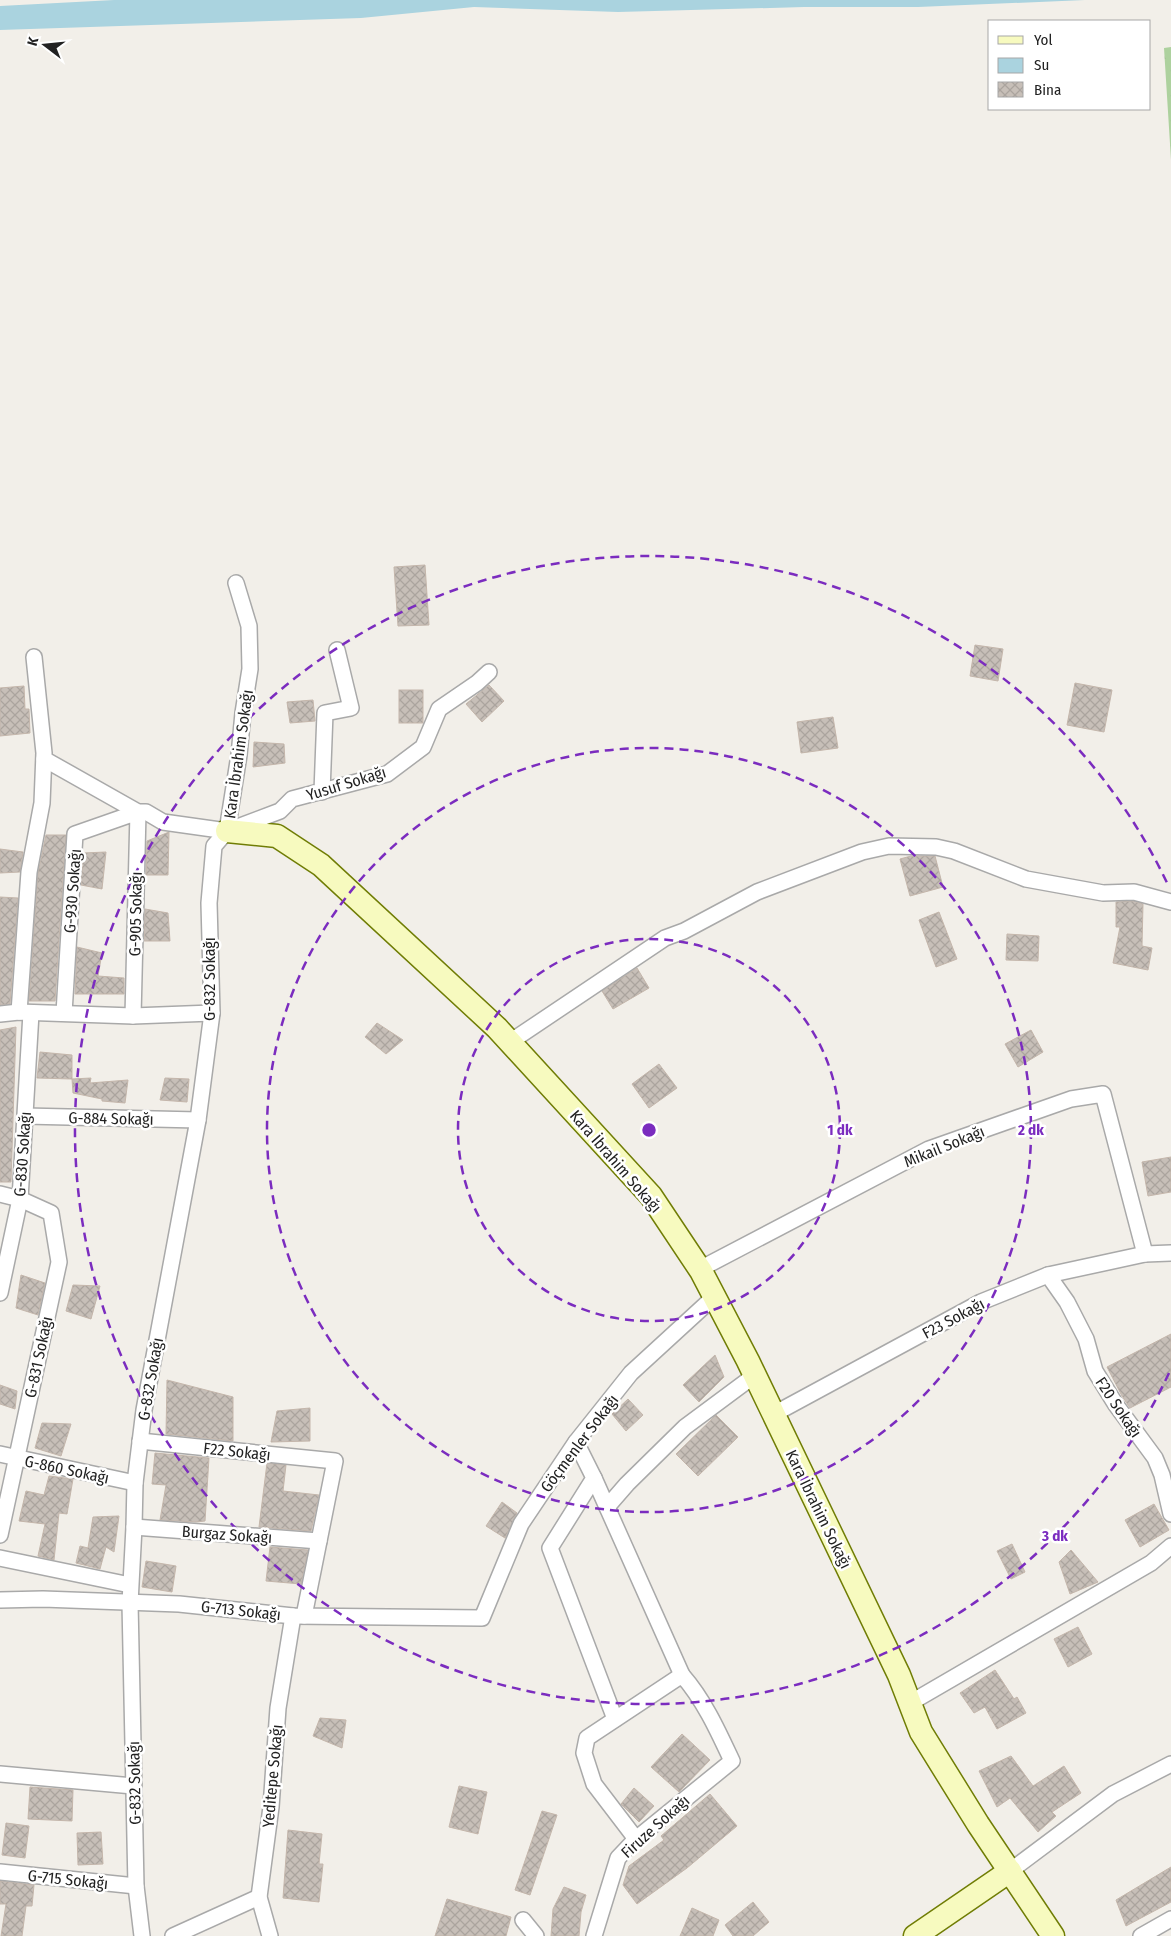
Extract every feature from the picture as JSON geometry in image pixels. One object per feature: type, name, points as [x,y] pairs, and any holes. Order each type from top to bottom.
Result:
[{"type":"street","name":"Kara İbrahim Sokağı","points":[[236,583],[249,626],[250,669],[227,832],[277,836],[321,865],[510,1042],[651,1196],[700,1269],[755,1375],[899,1675],[921,1732],[1053,1936]]},
{"type":"street","points":[[322,792],[325,713],[351,708],[337,650]]},
{"type":"street","name":"G-830 Sokağı","points":[[0,1293],[20,1199],[25,1116],[25,1012],[29,872],[42,802],[44,759],[34,657]]},
{"type":"street","name":"Yusuf Sokağı","points":[[227,832],[280,811],[292,799],[387,774],[423,748],[438,709],[490,672]]},
{"type":"street","points":[[44,759],[138,812],[146,812],[162,822],[227,832]]},
{"type":"street","name":"G-930 Sokağı","points":[[64,1013],[76,834],[138,812]]},
{"type":"street","name":"G-905 Sokağı","points":[[133,1016],[138,812]]},
{"type":"street","name":"G-832 Sokağı","points":[[142,1936],[136,1886],[130,1603],[135,1483],[144,1410],[198,1120],[212,1013],[208,903],[210,876],[214,846],[227,832]]},
{"type":"street","points":[[510,1042],[665,938],[684,931],[757,892],[862,852],[889,846],[936,847],[954,851],[1026,879],[1103,892],[1134,892],[1171,902]]},
{"type":"street","points":[[0,1014],[25,1012],[133,1016],[212,1013]]},
{"type":"street","name":"Mikail Sokağı","points":[[700,1269],[929,1149],[1070,1099],[1103,1094],[1145,1254]]},
{"type":"street","name":"G-884 Sokağı","points":[[25,1116],[198,1120]]},
{"type":"street","points":[[0,1194],[20,1199]]},
{"type":"street","name":"G-831 Sokağı","points":[[0,1535],[58,1262],[51,1213],[20,1199]]},
{"type":"street","points":[[1145,1254],[1171,1253]]},
{"type":"street","name":"F23 Sokağı","points":[[774,1414],[981,1302],[1048,1275],[1145,1254]]},
{"type":"street","name":"F20 Sokağı","points":[[1048,1275],[1068,1302],[1086,1339],[1095,1371],[1116,1405],[1155,1458],[1168,1487],[1171,1514]]},
{"type":"street","name":"Göçmenler Sokağı","points":[[482,1618],[521,1524],[576,1442],[631,1374],[715,1296]]},
{"type":"street","points":[[607,1507],[627,1484],[685,1428],[755,1375]]},
{"type":"street","name":"F22 Sokağı","points":[[140,1441],[335,1461]]},
{"type":"street","points":[[576,1442],[682,1675],[587,1738],[584,1753],[594,1784],[636,1839]]},
{"type":"street","name":"G-860 Sokağı","points":[[0,1454],[135,1483]]},
{"type":"street","name":"Yeditepe Sokağı","points":[[274,1936],[259,1897],[271,1807],[278,1708],[299,1616],[319,1541],[335,1461]]},
{"type":"street","points":[[594,1478],[550,1548],[615,1719]]},
{"type":"street","name":"Burgaz Sokağı","points":[[134,1527],[319,1541]]},
{"type":"street","points":[[910,1703],[1151,1563],[1171,1546]]},
{"type":"street","points":[[0,1558],[130,1585]]},
{"type":"street","name":"G-713 Sokağı","points":[[0,1600],[43,1599],[179,1604],[299,1616],[482,1618]]},
{"type":"street","name":"Firuze Sokağı","points":[[594,1936],[618,1858],[636,1839],[732,1761],[695,1689],[682,1675]]},
{"type":"street","points":[[915,1936],[1010,1871],[1113,1794],[1171,1764]]},
{"type":"street","points":[[0,1774],[133,1786]]},
{"type":"street","name":"G-715 Sokağı","points":[[0,1872],[136,1886]]},
{"type":"street","points":[[173,1936],[259,1897]]},
{"type":"street","points":[[1141,1936],[1171,1919]]},
{"type":"street","points":[[523,1920],[536,1936]]},
{"type":"green space","points":[[1171,47],[1171,160],[1164,48]]},
{"type":"water","points":[[114,0],[1085,0],[918,7],[804,7],[618,12],[474,7],[361,18],[0,30],[0,6]]},
{"type":"building","points":[[425,565],[429,625],[398,626],[394,567]]},
{"type":"building","points":[[975,645],[1003,649],[998,681],[970,676]]},
{"type":"building","points":[[1075,683],[1112,690],[1104,732],[1067,725]]},
{"type":"building","points":[[489,685],[504,701],[482,722],[466,704]]},
{"type":"building","points":[[24,686],[25,709],[29,709],[30,733],[0,736],[0,688]]},
{"type":"building","points":[[399,690],[423,690],[423,723],[399,723]]},
{"type":"building","points":[[313,700],[315,721],[290,723],[287,702]]},
{"type":"building","points":[[833,717],[838,748],[801,753],[797,722]]},
{"type":"building","points":[[254,742],[284,744],[285,763],[253,767]]},
{"type":"building","points":[[169,832],[168,875],[146,875],[147,841]]},
{"type":"building","points":[[46,835],[66,835],[55,1001],[29,1001],[38,873]]},
{"type":"building","points":[[0,849],[23,852],[20,872],[0,873]]},
{"type":"building","points":[[106,852],[102,889],[81,885],[83,853]]},
{"type":"building","points":[[911,856],[935,856],[943,887],[910,896],[900,859]]},
{"type":"building","points":[[0,897],[18,898],[10,1004],[0,1005]]},
{"type":"building","points":[[1133,901],[1143,904],[1142,946],[1152,948],[1148,970],[1113,963],[1120,927],[1116,927],[1116,902]]},
{"type":"building","points":[[145,909],[168,913],[170,941],[144,941]]},
{"type":"building","points":[[939,912],[957,959],[936,967],[919,920]]},
{"type":"building","points":[[1007,934],[1039,936],[1038,961],[1006,960]]},
{"type":"building","points":[[77,947],[102,953],[98,976],[124,978],[124,994],[75,994]]},
{"type":"building","points":[[637,968],[649,988],[613,1009],[602,991]]},
{"type":"building","points":[[377,1023],[403,1040],[386,1054],[365,1037]]},
{"type":"building","points":[[16,1027],[11,1182],[0,1182],[0,1030]]},
{"type":"building","points":[[1031,1030],[1043,1052],[1018,1067],[1005,1044]]},
{"type":"building","points":[[40,1052],[72,1055],[72,1079],[37,1078]]},
{"type":"building","points":[[659,1064],[677,1088],[649,1108],[632,1084]]},
{"type":"building","points":[[91,1078],[90,1083],[128,1080],[125,1103],[102,1101],[102,1099],[73,1093],[72,1079]]},
{"type":"building","points":[[165,1078],[189,1079],[187,1102],[160,1100]]},
{"type":"building","points":[[1171,1157],[1171,1192],[1148,1196],[1142,1162]]},
{"type":"building","points":[[21,1275],[45,1283],[38,1315],[16,1308]]},
{"type":"building","points":[[73,1285],[100,1286],[91,1319],[66,1311]]},
{"type":"building","points":[[1171,1334],[1171,1387],[1130,1408],[1107,1367]]},
{"type":"building","points":[[715,1355],[724,1377],[699,1402],[683,1385]]},
{"type":"building","points":[[167,1380],[233,1397],[233,1441],[166,1434]]},
{"type":"building","points":[[0,1385],[17,1391],[15,1409],[0,1404]]},
{"type":"building","points":[[628,1399],[643,1415],[626,1431],[612,1414]]},
{"type":"building","points":[[310,1408],[310,1441],[271,1442],[277,1411]]},
{"type":"building","points":[[716,1415],[738,1437],[698,1476],[676,1454]]},
{"type":"building","points":[[42,1423],[71,1424],[61,1456],[35,1448]]},
{"type":"building","points":[[155,1453],[209,1458],[205,1521],[160,1520],[166,1485],[152,1484]]},
{"type":"building","points":[[267,1463],[286,1465],[283,1491],[319,1495],[311,1531],[259,1527]]},
{"type":"building","points":[[49,1476],[73,1479],[67,1514],[59,1513],[54,1560],[38,1556],[45,1524],[19,1521],[26,1491],[44,1495]]},
{"type":"building","points":[[502,1502],[517,1513],[505,1538],[486,1526]]},
{"type":"building","points":[[1154,1504],[1169,1530],[1140,1547],[1125,1520]]},
{"type":"building","points":[[119,1516],[114,1552],[106,1547],[100,1569],[76,1563],[80,1546],[88,1548],[93,1517]]},
{"type":"building","points":[[1012,1544],[1025,1572],[1011,1579],[997,1551]]},
{"type":"building","points":[[270,1547],[308,1550],[301,1584],[266,1581]]},
{"type":"building","points":[[1071,1550],[1098,1582],[1070,1594],[1059,1562]]},
{"type":"building","points":[[146,1561],[176,1566],[172,1592],[142,1587]]},
{"type":"building","points":[[1078,1627],[1092,1654],[1068,1667],[1054,1639]]},
{"type":"building","points":[[995,1670],[1014,1699],[1017,1697],[1026,1713],[997,1729],[985,1707],[974,1713],[960,1693]]},
{"type":"building","points":[[320,1718],[346,1720],[342,1748],[313,1736]]},
{"type":"building","points":[[682,1734],[710,1760],[679,1792],[651,1767]]},
{"type":"building","points":[[1011,1756],[1033,1786],[1064,1766],[1081,1793],[1052,1812],[1056,1816],[1038,1832],[1010,1798],[997,1807],[979,1771]]},
{"type":"building","points":[[459,1786],[487,1792],[478,1834],[449,1827]]},
{"type":"building","points":[[30,1787],[73,1790],[72,1821],[28,1819]]},
{"type":"building","points":[[634,1788],[654,1806],[639,1822],[621,1804]]},
{"type":"building","points":[[710,1794],[737,1826],[687,1868],[637,1904],[623,1885],[629,1866],[664,1840],[661,1836]]},
{"type":"building","points":[[542,1811],[557,1815],[530,1895],[515,1890]]},
{"type":"building","points":[[6,1823],[29,1826],[25,1858],[2,1855]]},
{"type":"building","points":[[288,1830],[322,1834],[319,1864],[323,1864],[319,1902],[283,1898]]},
{"type":"building","points":[[101,1832],[103,1864],[78,1865],[77,1833]]},
{"type":"building","points":[[1171,1867],[1171,1902],[1126,1926],[1116,1900]]},
{"type":"building","points":[[0,1881],[34,1885],[32,1906],[26,1906],[22,1936],[1,1936],[6,1904],[0,1904]]},
{"type":"building","points":[[564,1887],[586,1895],[581,1912],[579,1936],[551,1936],[553,1909]]},
{"type":"building","points":[[447,1899],[511,1917],[506,1936],[435,1936]]},
{"type":"building","points":[[753,1902],[769,1922],[753,1936],[733,1936],[725,1925]]},
{"type":"building","points":[[692,1908],[719,1920],[713,1936],[680,1936]]}]
